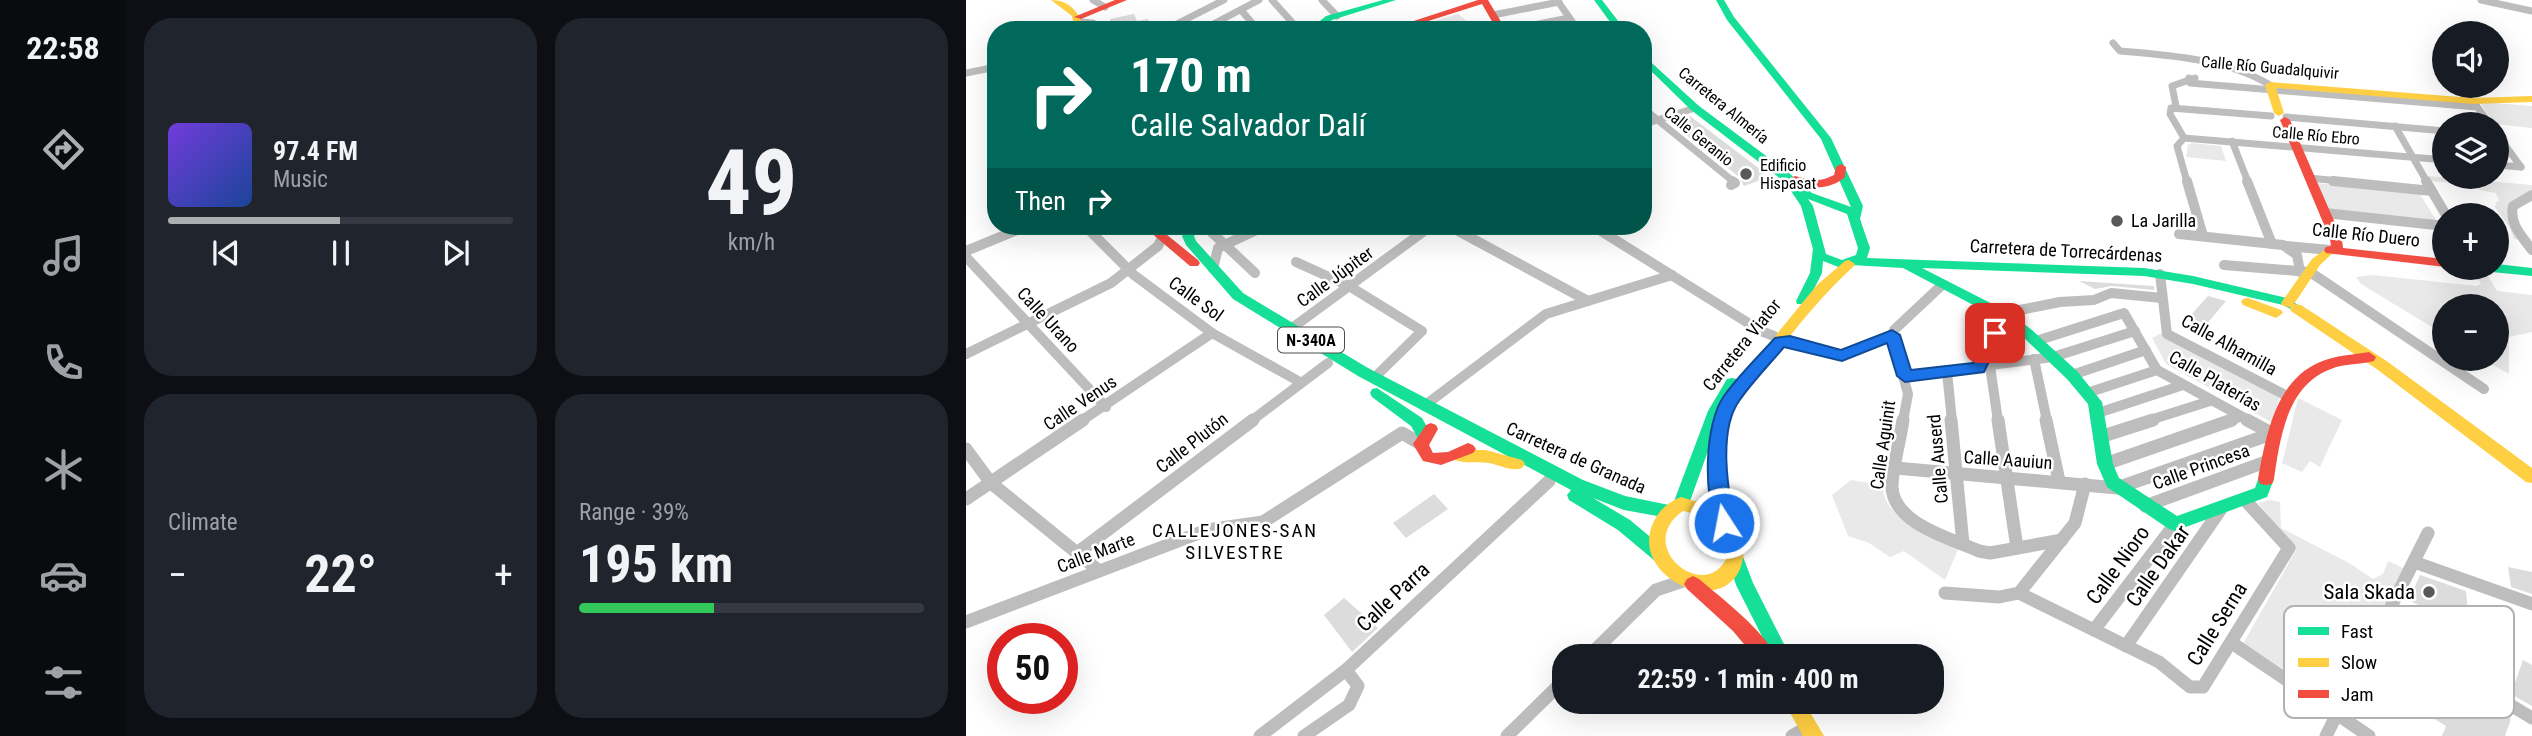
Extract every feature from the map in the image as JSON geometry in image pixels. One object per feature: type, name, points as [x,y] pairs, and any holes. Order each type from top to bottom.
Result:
[{"type":"main road","points":[[1055,0],[1077,21]]},
{"type":"main road","points":[[1081,21],[1103,3],[1122,0]]},
{"type":"main road","points":[[1325,21],[1368,3],[1392,0]]},
{"type":"main road","points":[[1598,0],[1614,21]]},
{"type":"main road","points":[[1720,0],[1730,18],[1826,138],[1857,206],[1856,218],[1864,248],[1861,258],[1852,263],[1829,261],[1818,250],[1801,194],[1786,175]]},
{"type":"main road","points":[[1423,21],[1487,1],[1497,21]]},
{"type":"main road","name":"Carretera Almería","points":[[1652,71],[1695,108],[1786,175]]},
{"type":"main road","points":[[2270,87],[2334,251]]},
{"type":"main road","name":"Calle Río Guadalquivir","points":[[2270,87],[2475,104],[2532,99]]},
{"type":"main road","points":[[2292,147],[2336,239],[2334,251]]},
{"type":"main road","points":[[1786,175],[1819,186],[1833,182],[1844,173]]},
{"type":"main road","points":[[1811,220],[1814,211],[1831,205],[1848,193],[1844,173]]},
{"type":"main road","points":[[1786,175],[1808,195],[1849,210],[1856,218]]},
{"type":"main road","name":"N-340A","points":[[1161,235],[1225,299],[1328,363],[1471,428]]},
{"type":"main road","name":"N-340A","points":[[1168,240],[1179,235]]},
{"type":"main road","name":"N-340A","points":[[1188,235],[1190,242],[1238,296],[1292,328],[1370,383],[1417,422],[1423,440],[1422,450],[1430,458],[1450,460],[1460,456]]},
{"type":"main road","name":"Carretera de Torrecárdenas","points":[[1864,248],[1884,256],[1930,262],[1942,267]]},
{"type":"main road","name":"Carretera Viator","points":[[1724,523],[1716,471],[1722,421],[1730,400],[1777,339],[1814,280],[1818,250]]},
{"type":"main road","points":[[2160,277],[2284,309],[2305,272],[2322,256],[2334,251]]},
{"type":"main road","name":"Calle Río Duero","points":[[2334,251],[2432,262]]},
{"type":"main road","name":"Carretera de Torrecárdenas","points":[[1852,263],[2160,277],[2230,289],[2284,309],[2338,337],[2532,477]]},
{"type":"main road","name":"Carretera Viator","points":[[1674,508],[1695,476],[1718,401],[1831,277],[1852,263]]},
{"type":"main road","points":[[1905,264],[2003,315],[2072,375],[2095,402],[2105,464],[2117,488],[2175,524],[2261,492],[2268,480],[2273,434],[2288,397],[2306,376],[2323,366],[2369,357]]},
{"type":"main road","points":[[1940,284],[1938,276],[1942,267]]},
{"type":"main road","points":[[2509,270],[2532,272]]},
{"type":"main road","points":[[1423,440],[1433,427],[1453,421]]},
{"type":"main road","points":[[1460,456],[1472,443],[1471,428]]},
{"type":"main road","name":"Carretera de Granada","points":[[1471,428],[1488,440],[1620,502],[1649,510],[1674,508]]},
{"type":"main road","name":"Carretera de Granada","points":[[1460,456],[1502,459],[1549,481],[1593,504],[1624,525],[1663,560]]},
{"type":"main road","name":"N-340A","points":[[1674,508],[1702,506],[1724,523]]},
{"type":"main road","points":[[1663,560],[1654,534],[1660,521],[1674,508]]},
{"type":"main road","points":[[1724,523],[1736,545],[1745,585],[1775,644]]},
{"type":"main road","points":[[1690,582],[1710,584],[1725,577],[1737,559]]},
{"type":"main road","name":"N-340A","points":[[1663,560],[1739,625],[1756,644]]},
{"type":"main road","points":[[1800,714],[1811,731]]},
{"type":"main road","points":[[1813,714],[1826,736]]},
{"type":"street","points":[[1183,21],[1224,0]]},
{"type":"street","points":[[1224,21],[1259,0]]},
{"type":"street","points":[[1272,0],[1296,21]]},
{"type":"street","points":[[1322,0],[1337,16]]},
{"type":"street","points":[[2482,0],[2532,11]]},
{"type":"street","points":[[1493,15],[1558,1],[1571,21]]},
{"type":"street","points":[[1241,10],[1250,21]]},
{"type":"street","points":[[1553,21],[1569,18]]},
{"type":"street","points":[[2113,43],[2120,51],[2146,53],[2262,78],[2270,87]]},
{"type":"street","points":[[966,73],[987,69]]},
{"type":"street","name":"Calle Río Guadalquivir","points":[[2174,107],[2172,86],[2189,78],[2190,83],[2270,87]]},
{"type":"street","points":[[2475,104],[2481,112]]},
{"type":"street","points":[[2203,236],[2177,146],[2184,138],[2170,114],[2174,107],[2432,130]]},
{"type":"street","points":[[1652,122],[1695,108]]},
{"type":"street","name":"Calle Geranio","points":[[1652,117],[1735,183],[1731,185]]},
{"type":"street","points":[[2395,126],[2438,203]]},
{"type":"street","name":"Calle Río Ebro","points":[[2184,138],[2432,159]]},
{"type":"street","points":[[2232,141],[2272,244]]},
{"type":"street","points":[[2509,150],[2521,167],[2509,166]]},
{"type":"street","points":[[2309,178],[2432,191]]},
{"type":"street","points":[[2530,197],[2513,206],[2511,215],[2516,228],[2532,250]]},
{"type":"street","points":[[2325,214],[2432,225]]},
{"type":"street","name":"Calle Río Duero","points":[[2179,234],[2334,251]]},
{"type":"street","points":[[966,251],[1005,235]]},
{"type":"street","name":"Calle Sol","points":[[1094,235],[1129,270],[1212,333],[1300,382]]},
{"type":"street","points":[[1213,235],[1255,273]]},
{"type":"street","points":[[1213,269],[1216,253],[1223,246],[1246,235]]},
{"type":"street","name":"Calle Júpiter","points":[[1292,328],[1419,235]]},
{"type":"street","points":[[1466,235],[1588,301]]},
{"type":"street","points":[[1608,235],[1777,339],[1842,356],[1892,335],[1940,284]]},
{"type":"street","points":[[966,354],[1111,283],[1129,270],[1137,260],[1168,240]]},
{"type":"street","name":"Calle Río Duero","points":[[2283,245],[2297,255],[2305,272]]},
{"type":"street","name":"Calle Urano","points":[[966,257],[1106,407]]},
{"type":"street","points":[[1296,262],[1349,286],[1422,331],[1370,383]]},
{"type":"street","points":[[2224,265],[2305,272],[2484,389]]},
{"type":"street","points":[[1424,406],[1546,314],[1672,275]]},
{"type":"street","name":"Calle Alhamilla","points":[[2160,277],[2167,334],[2288,397]]},
{"type":"street","points":[[2017,548],[2007,478],[1984,367],[2003,315],[2060,302],[2094,300],[2111,293],[2162,298]]},
{"type":"street","name":"Calle Platerías","points":[[2036,341],[2124,313],[2157,370],[2273,434]]},
{"type":"street","points":[[1905,376],[2053,358],[2135,331]]},
{"type":"street","name":"Calle Venus","points":[[966,499],[1212,333]]},
{"type":"street","name":"Calle Aguinit","points":[[1892,335],[1908,394],[1892,497],[1900,512],[1907,518],[1963,544],[1990,553],[2062,540]]},
{"type":"street","points":[[2072,375],[2147,351]]},
{"type":"street","points":[[2034,359],[2059,481]]},
{"type":"street","name":"Calle Plutón","points":[[1077,553],[1328,363]]},
{"type":"street","points":[[2087,393],[2157,370]]},
{"type":"street","name":"Calle Auserd","points":[[1947,372],[1963,544]]},
{"type":"street","points":[[2098,414],[2183,385]]},
{"type":"street","points":[[2100,437],[2210,401]]},
{"type":"street","points":[[2105,464],[2240,416]]},
{"type":"street","name":"Calle Marte","points":[[966,622],[1207,530],[1263,522],[1402,433],[1423,440]]},
{"type":"street","points":[[2117,488],[2273,434]]},
{"type":"street","points":[[966,449],[991,483],[1098,570]]},
{"type":"street","name":"Calle Princesa","points":[[2145,506],[2268,461]]},
{"type":"street","name":"Calle Aauiun","points":[[1896,468],[2117,488]]},
{"type":"street","name":"Calle Parra","points":[[1260,736],[1346,670],[1549,481]]},
{"type":"street","points":[[1945,593],[1999,597],[2019,593],[2075,523],[2085,484]]},
{"type":"street","name":"Calle Serna","points":[[2019,593],[2159,662],[2190,687],[2203,687],[2288,548],[2245,500]]},
{"type":"street","name":"Calle Dakar","points":[[2126,646],[2221,509]]},
{"type":"street","name":"Calle Nioro","points":[[2094,631],[2175,524]]},
{"type":"street","points":[[2392,606],[2428,533]]},
{"type":"street","points":[[1656,590],[1663,560]]},
{"type":"street","points":[[2414,562],[2532,604]]},
{"type":"street","points":[[1601,644],[1656,590],[1690,582]]},
{"type":"street","points":[[2232,643],[2284,678]]},
{"type":"street","points":[[1304,736],[1349,705],[1358,686],[1346,670]]},
{"type":"street","points":[[1507,736],[1552,692]]},
{"type":"street","points":[[2514,707],[2532,718]]},
{"type":"street","points":[[2326,736],[2336,718]]},
{"type":"street","points":[[2342,718],[2369,736]]},
{"type":"street","points":[[1792,736],[1811,731]]},
{"type":"shaded area","points":[[1458,14],[1467,21],[1434,21]]},
{"type":"shaded area","points":[[2480,102],[2532,106],[2532,128],[2509,126],[2509,112],[2486,112]]},
{"type":"shaded area","points":[[2192,143],[2221,146],[2226,161],[2186,157],[2188,145]]},
{"type":"shaded area","points":[[2317,183],[2420,194],[2432,214],[2432,221],[2327,210]]},
{"type":"shaded area","points":[[2509,183],[2532,185],[2532,191],[2509,205],[2496,203],[2499,201],[2496,193],[2479,190],[2509,189]]},
{"type":"shaded area","points":[[2509,218],[2523,240],[2514,239]]},
{"type":"shaded area","points":[[2373,275],[2476,286],[2481,284],[2479,280],[2490,280],[2497,291],[2532,295],[2532,332],[2509,337],[2509,294],[2432,294],[2432,327],[2361,284],[2356,277]]},
{"type":"shaded area","points":[[2161,333],[2280,395],[2273,423],[2166,364],[2152,338]]},
{"type":"shaded area","points":[[2298,398],[2342,420],[2320,467],[2310,461],[2302,472],[2282,463]]},
{"type":"shaded area","points":[[1851,480],[1882,485],[1891,509],[1900,518],[1959,547],[1945,580],[1904,551],[1890,557],[1869,543],[1848,536],[1832,495]]},
{"type":"shaded area","points":[[2270,500],[2280,502],[2281,528],[2349,563],[2373,579],[2383,574],[2388,561],[2403,568],[2384,606],[2284,606],[2284,671],[2243,644],[2296,550],[2258,503]]},
{"type":"building","points":[[1134,14],[1137,21],[1110,21]]},
{"type":"building","points":[[1690,116],[1765,173],[1761,175],[1766,178],[1744,186],[1739,177],[1670,122]]},
{"type":"building","points":[[2079,281],[2154,286],[2154,290],[2112,286],[2095,289]]},
{"type":"building","points":[[2208,296],[2226,301],[2206,325],[2189,317]]},
{"type":"building","points":[[1434,494],[1448,509],[1406,538],[1393,523]]},
{"type":"building","points":[[2508,567],[2532,572],[2532,594],[2511,587]]},
{"type":"building","name":"Sala Skada","points":[[2420,575],[2466,591],[2467,606],[2420,606],[2409,600]]},
{"type":"building","points":[[1344,598],[1378,628],[1352,652],[1324,615]]},
{"type":"building","points":[[2523,660],[2532,665],[2532,706],[2514,696],[2514,686]]},
{"type":"building","points":[[2433,718],[2511,719],[2505,736],[2442,736],[2446,726]]},
{"type":"traffic: fast","points":[[1325,21],[1392,0]]},
{"type":"traffic: fast","points":[[1598,0],[1614,21]]},
{"type":"traffic: fast","points":[[1720,0],[1730,18],[1826,138],[1857,206],[1855,218]]},
{"type":"traffic: fast","points":[[1652,67],[1695,108],[1789,180]]},
{"type":"traffic: fast","points":[[1785,175],[1789,180]]},
{"type":"traffic: fast","points":[[1789,180],[1808,195],[1852,212],[1864,248],[1861,258],[1841,264],[1821,256],[1807,206],[1789,180]]},
{"type":"traffic: fast","points":[[1189,235],[1190,242],[1238,296],[1363,372],[1577,485],[1624,503],[1668,511]]},
{"type":"traffic: fast","points":[[1802,301],[1816,273],[1818,250]]},
{"type":"traffic: fast","points":[[1854,262],[2144,272],[2193,280],[2287,302],[2296,308]]},
{"type":"traffic: fast","points":[[1909,267],[2003,315],[2027,333],[2072,375],[2095,402],[2105,464],[2113,482],[2175,524],[2261,492],[2266,479]]},
{"type":"traffic: fast","points":[[2509,270],[2532,272]]},
{"type":"traffic: fast","points":[[1681,504],[1715,411],[1732,383]]},
{"type":"traffic: fast","points":[[1377,393],[1417,422],[1424,436]]},
{"type":"traffic: fast","points":[[1575,495],[1624,525],[1661,556]]},
{"type":"traffic: fast","points":[[1736,559],[1745,585],[1775,644]]},
{"type":"traffic: slow","points":[[1055,0],[1076,15],[1078,21]]},
{"type":"traffic: slow","points":[[2279,113],[2270,85],[2473,101],[2532,99]]},
{"type":"traffic: slow","points":[[2288,303],[2316,262],[2330,250]]},
{"type":"traffic: slow","points":[[1724,523],[1716,461],[1719,430],[1729,401],[1822,288],[1849,264]]},
{"type":"traffic: slow","points":[[2248,302],[2276,313]]},
{"type":"traffic: slow","points":[[2296,308],[2383,366],[2532,477]]},
{"type":"traffic: slow","points":[[1460,456],[1486,456],[1517,464]]},
{"type":"traffic: slow","points":[[1681,504],[1709,512],[1721,521],[1730,533],[1735,546],[1735,559],[1720,580],[1705,584],[1676,574],[1657,548],[1657,532],[1664,517],[1681,504]]},
{"type":"traffic: slow","points":[[1800,714],[1814,736]]},
{"type":"traffic: jam","points":[[1078,17],[1123,0]]},
{"type":"traffic: jam","points":[[1419,21],[1484,1],[1496,21]]},
{"type":"traffic: jam","points":[[2285,120],[2336,239],[2337,251]]},
{"type":"traffic: jam","points":[[1795,179],[1818,185],[1828,183],[1839,177],[1841,167]]},
{"type":"traffic: jam","points":[[1160,235],[1194,263]]},
{"type":"traffic: jam","points":[[2330,250],[2432,262]]},
{"type":"traffic: jam","points":[[2266,479],[2276,429],[2289,397],[2299,384],[2326,365],[2369,357]]},
{"type":"traffic: jam","points":[[1431,429],[1421,444],[1428,457],[1441,459],[1468,449]]},
{"type":"traffic: jam","points":[[1693,584],[1739,625],[1756,644]]},
{"type":"place","name":"Edificio Hispasat","points":[[1746,174]]},
{"type":"place","name":"La Jarilla","points":[[2117,221]]},
{"type":"place","name":"Sala Skada","points":[[2429,592]]},
{"type":"district","name":"CALLEJONES-SAN SILVESTRE","points":[[1235,541]]},
{"type":"route","points":[[1724,523],[1716,471],[1717,442],[1722,421],[1730,400],[1780,342],[1790,341],[1842,356],[1892,335],[1905,376],[1978,368],[1995,333]]}]
